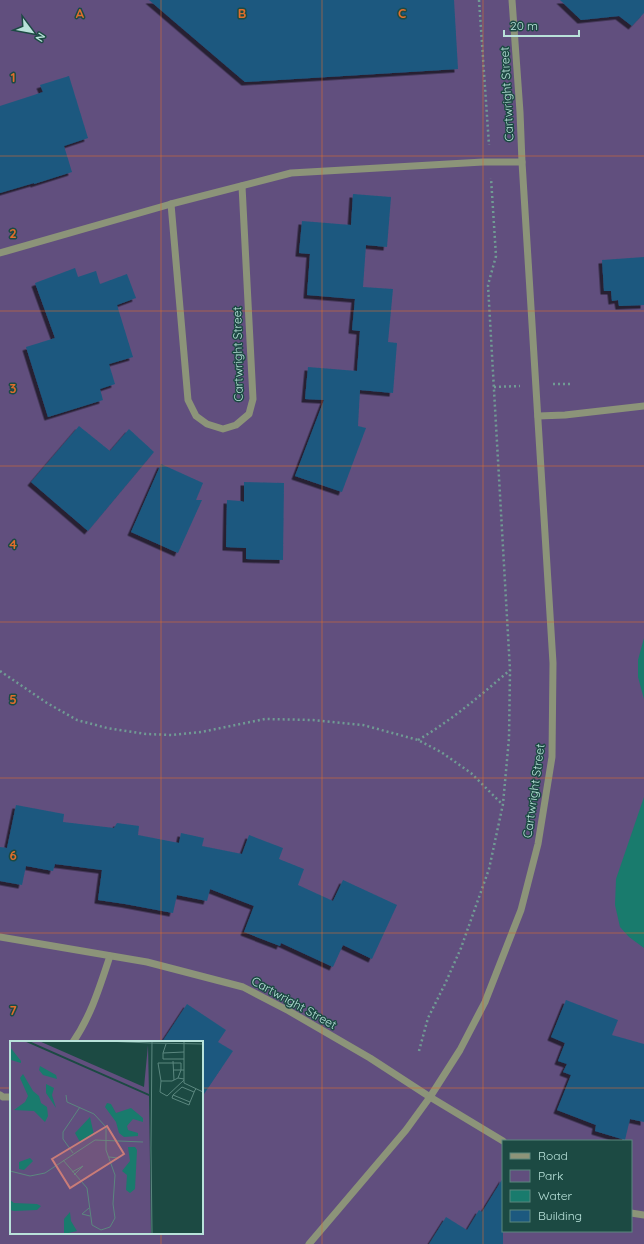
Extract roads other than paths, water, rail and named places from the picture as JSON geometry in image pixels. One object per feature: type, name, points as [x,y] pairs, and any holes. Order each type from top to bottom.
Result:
[{"type":"street","name":"Cartwright Street","points":[[309,1244],[406,1130],[430,1097],[460,1050],[484,1002],[521,910],[538,844],[552,757],[553,662],[512,0]]},
{"type":"street","points":[[0,252],[171,204],[291,173],[490,162],[522,162]]},
{"type":"street","name":"Cartwright Street","points":[[171,204],[188,400],[196,416],[207,424],[223,429],[236,425],[249,414],[253,399],[242,186]]},
{"type":"street","points":[[538,416],[565,415],[644,406]]},
{"type":"street","name":"Cartwright Street","points":[[0,937],[147,962],[243,987],[289,1011],[370,1058],[502,1141]]},
{"type":"street","points":[[74,1041],[95,1000],[110,956]]},
{"type":"street","points":[[0,1095],[10,1097]]},
{"type":"street","points":[[632,1212],[644,1215]]},
{"type":"water","points":[[644,638],[644,699],[638,677],[638,660]]},
{"type":"water","points":[[644,797],[644,948],[629,937],[620,927],[615,905],[616,879]]}]
